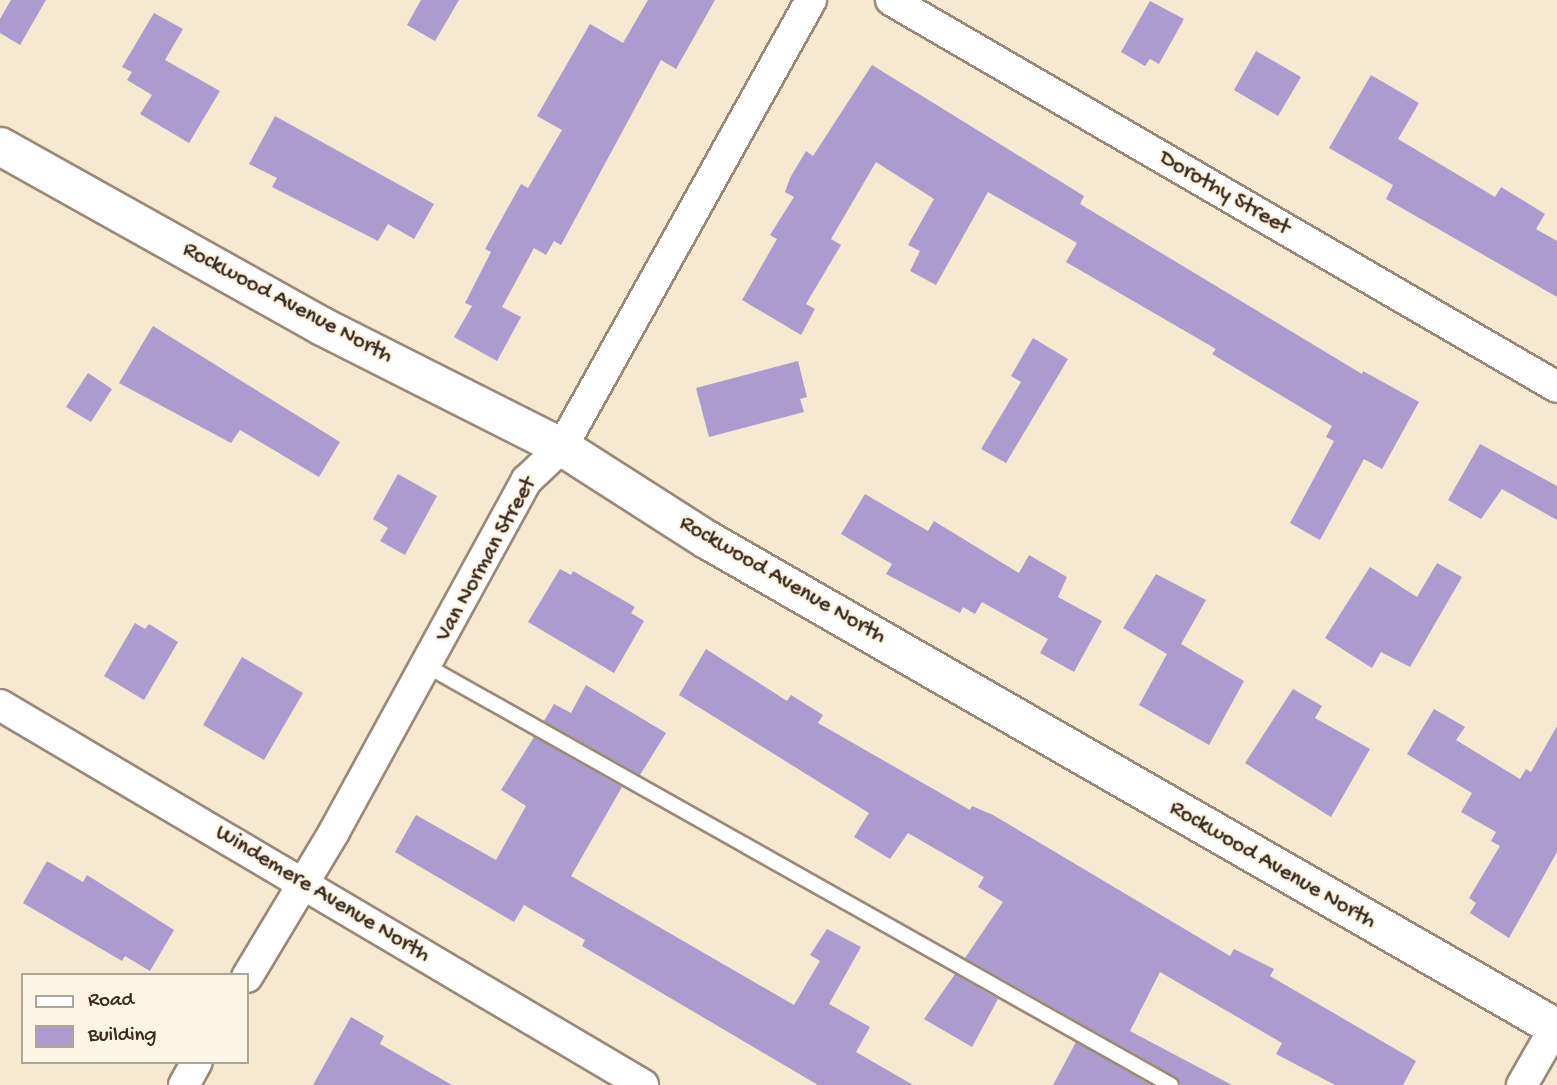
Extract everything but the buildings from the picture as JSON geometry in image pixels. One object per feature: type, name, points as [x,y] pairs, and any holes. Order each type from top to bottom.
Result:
[{"type":"street","name":"Van Norman Street","points":[[248,975],[427,666],[527,480],[562,447],[811,0]]},
{"type":"street","name":"Dorothy Street","points":[[891,0],[1557,387]]},
{"type":"street","name":"Rockwood Avenue North","points":[[0,146],[322,326],[562,447],[706,539],[1556,1026]]},
{"type":"street","name":"Windemere Avenue North","points":[[0,705],[300,885],[643,1085]]},
{"type":"street","points":[[1522,1085],[1556,1026]]},
{"type":"street","points":[[184,1085],[196,1064]]},
{"type":"lane","points":[[427,666],[1171,1085]]}]
